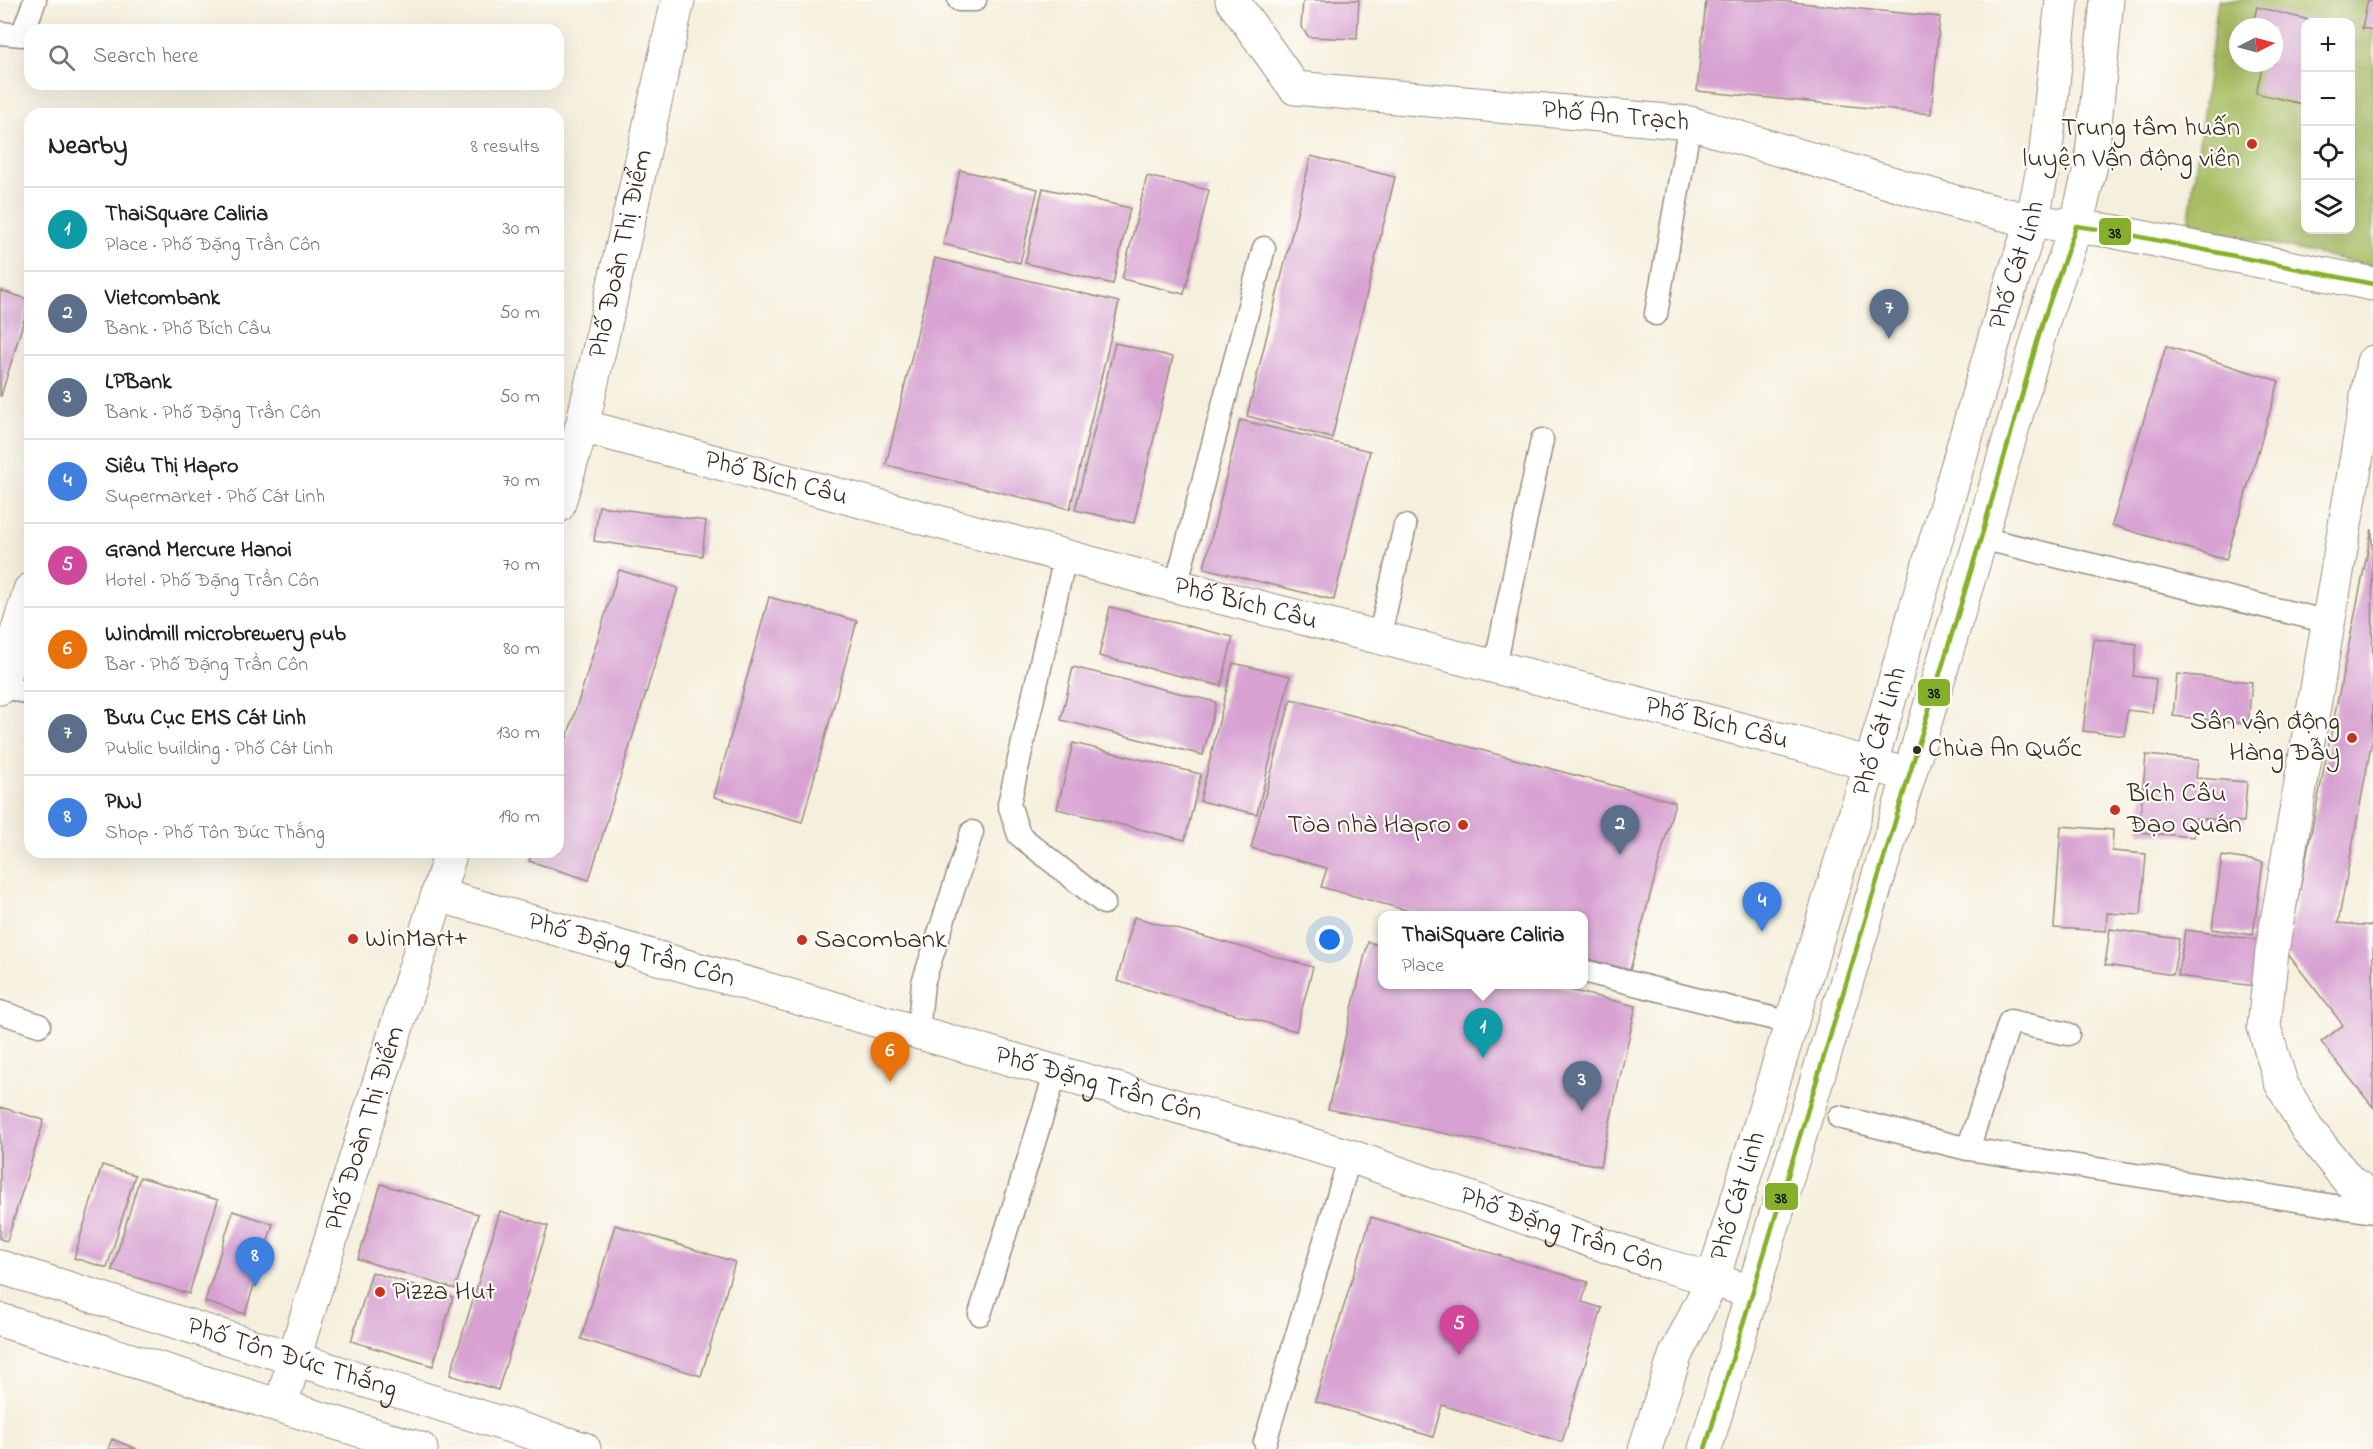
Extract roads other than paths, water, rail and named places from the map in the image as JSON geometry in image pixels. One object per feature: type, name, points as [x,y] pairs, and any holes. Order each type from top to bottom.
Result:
[{"type":"street","name":"Phố Đoàn Thị Điểm","points":[[564,486],[582,426],[678,0]]},
{"type":"street","name":"Phố An Trạch","points":[[1232,0],[1295,88],[1690,123],[1955,202],[2032,221],[2111,231],[2373,284]]},
{"type":"street","name":"Phố Cát Linh","points":[[1645,1449],[1674,1356],[1713,1279],[1871,763],[2001,318],[2032,221],[2045,159],[2062,0]]},
{"type":"street","name":"Phố Cát Linh","points":[[1706,1449],[1981,538],[2044,318],[2076,226],[2091,165],[2107,0]]},
{"type":"street","points":[[2373,362],[2272,951],[2264,1027],[2281,1083],[2307,1129],[2349,1181],[2373,1198]]},
{"type":"street","name":"Phố Bích Câu","points":[[582,426],[1065,557],[1909,774]]},
{"type":"street","points":[[0,686],[24,609]]},
{"type":"street","name":"Phố Đoàn Thị Điểm","points":[[281,1406],[450,858]]},
{"type":"street","name":"Phố Đặng Trần Côn","points":[[438,895],[1350,1156],[1652,1262],[1713,1279],[1752,1293]]},
{"type":"street","name":"Phố Tôn Đức Thắng","points":[[0,1267],[584,1449]]},
{"type":"street","name":"Phố Tôn Đức Thắng","points":[[0,1320],[281,1406],[400,1446]]},
{"type":"lane","points":[[26,24],[35,0]]},
{"type":"lane","points":[[959,0],[975,0]]},
{"type":"lane","points":[[0,33],[22,35],[24,30]]},
{"type":"lane","points":[[1656,314],[1690,123]]},
{"type":"lane","points":[[1176,586],[1264,248]]},
{"type":"lane","points":[[1495,667],[1542,440]]},
{"type":"lane","points":[[1379,638],[1405,526]]},
{"type":"lane","points":[[1981,538],[2329,622]]},
{"type":"lane","points":[[1065,557],[1009,804],[1019,835],[1104,903]]},
{"type":"lane","points":[[0,686],[24,692]]},
{"type":"lane","points":[[918,1032],[923,983],[972,832]]},
{"type":"lane","points":[[1588,972],[1791,1023]]},
{"type":"lane","points":[[0,1012],[39,1025]]},
{"type":"lane","points":[[1968,1149],[2010,1021],[2068,1034]]},
{"type":"lane","points":[[980,1314],[1056,1072]]},
{"type":"lane","points":[[1839,1116],[1968,1149],[2373,1212]]},
{"type":"lane","points":[[1265,1442],[1350,1156]]},
{"type":"place","name":"Trung tâm huấn luyện Vận động viên","points":[[2252,144]]},
{"type":"place","name":"Bưu Cục EMS Cát Linh","points":[[1889,339]]},
{"type":"place","name":"Sân vận động Hàng Đẫy","points":[[2352,738]]},
{"type":"place","name":"Chùa An Quốc","points":[[1917,750]]},
{"type":"place","name":"Bích Câu Đạo Quán","points":[[2115,810]]},
{"type":"place","name":"Tòa nhà Hapro","points":[[1463,825]]},
{"type":"place","name":"Vietcombank","points":[[1620,855]]},
{"type":"place","name":"Siêu Thị Hapro","points":[[1762,932]]},
{"type":"place","name":"WinMart+","points":[[353,939]]},
{"type":"place","name":"Sacombank","points":[[802,940]]},
{"type":"place","name":"ThaiSquare Caliria","points":[[1483,1058]]},
{"type":"place","name":"Windmill microbrewery pub","points":[[890,1082]]},
{"type":"place","name":"LPBank","points":[[1582,1111]]},
{"type":"place","name":"PNJ","points":[[255,1287]]},
{"type":"place","name":"Pizza Hut","points":[[380,1292]]},
{"type":"place","name":"Grand Mercure Hanoi","points":[[1459,1355]]}]
